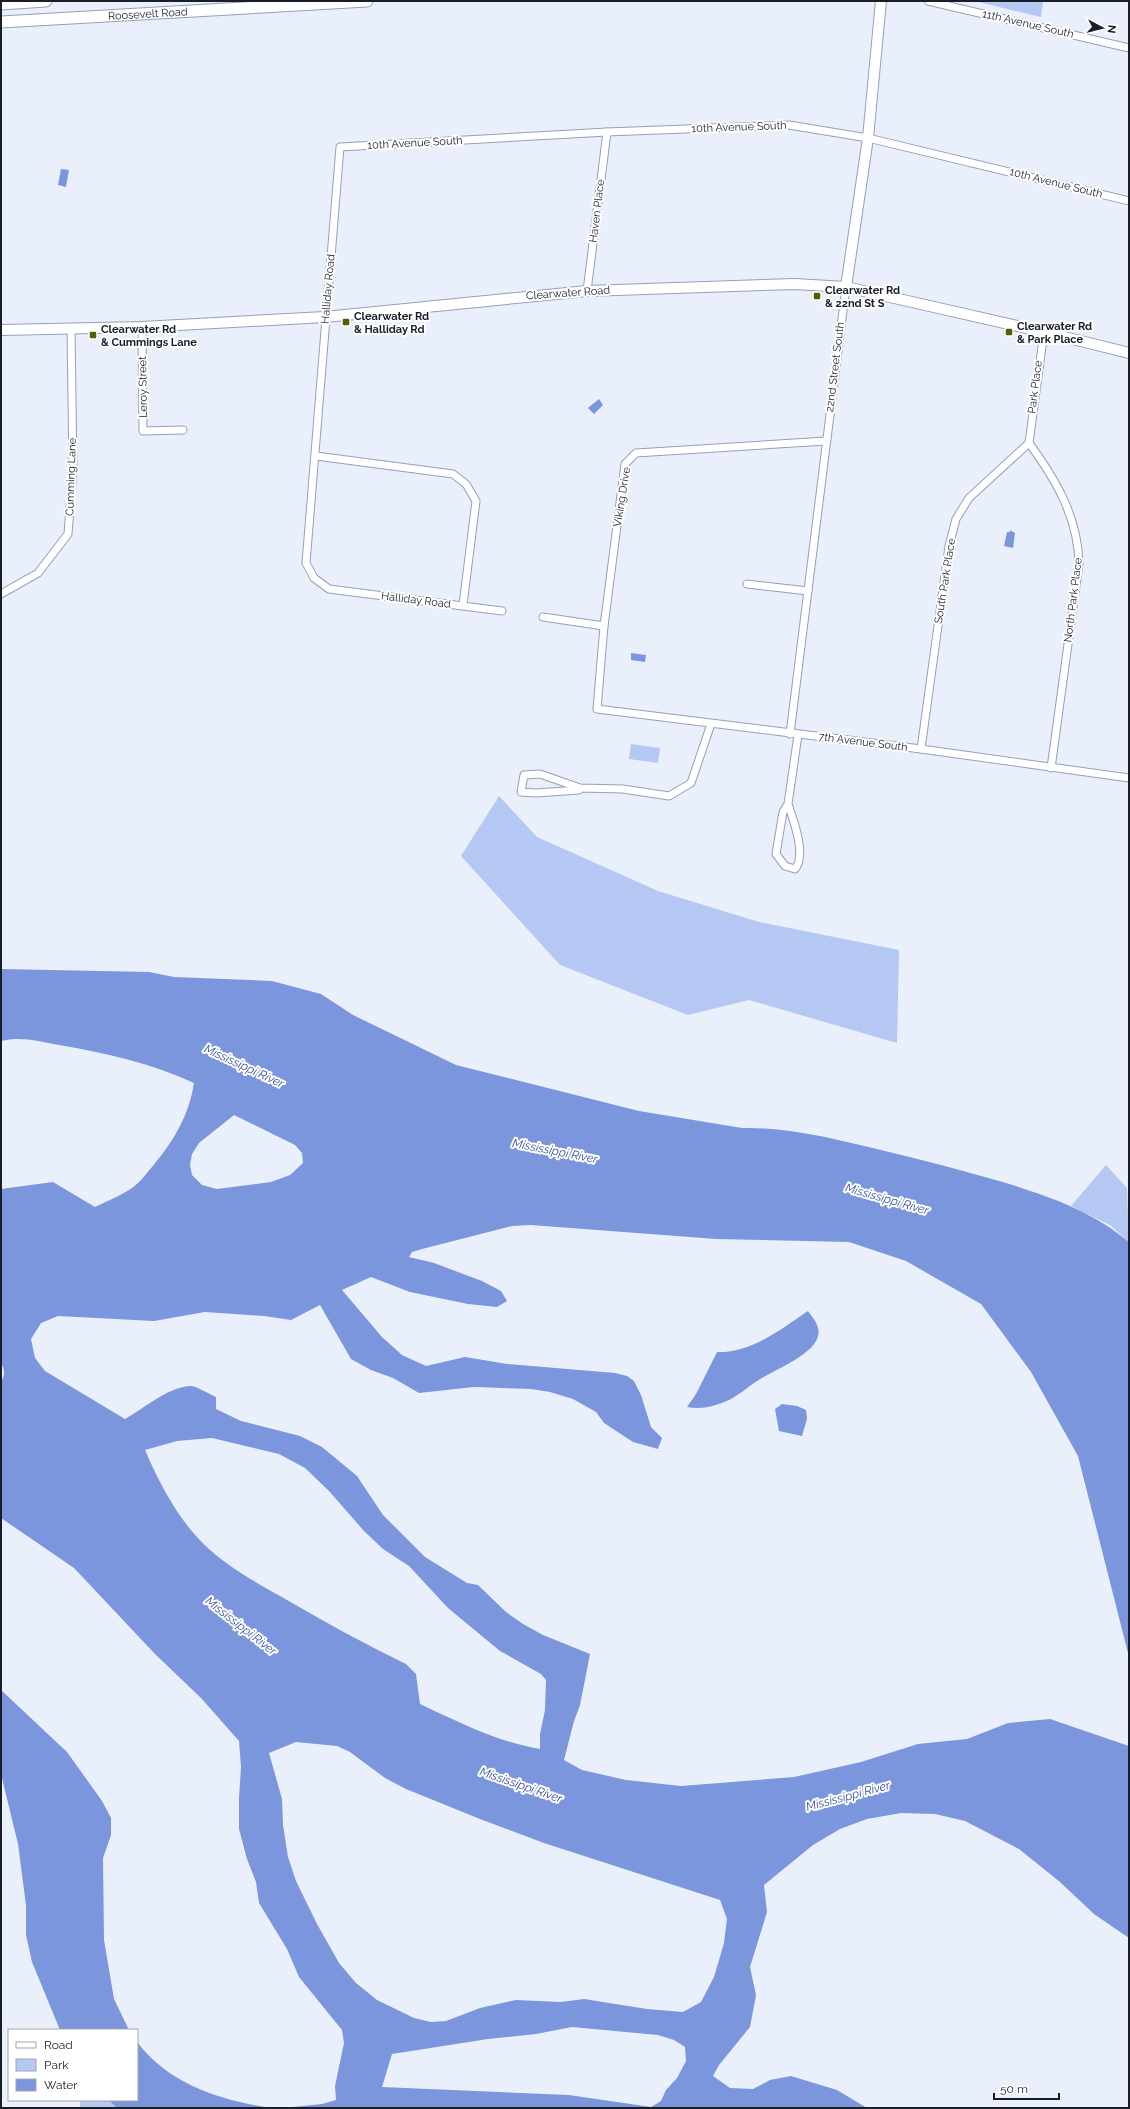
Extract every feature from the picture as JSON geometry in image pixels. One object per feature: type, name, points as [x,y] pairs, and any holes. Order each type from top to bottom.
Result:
[{"type":"main road","points":[[1,4],[46,1]]},
{"type":"main road","name":"Roosevelt Road","points":[[1,22],[367,1]]},
{"type":"street","name":"22nd Street South","points":[[788,804],[783,812],[776,854],[785,866],[794,868],[798,862],[799,844],[796,827],[788,804],[808,591],[846,287],[868,138],[881,1]]},
{"type":"street","name":"11th Avenue South","points":[[928,1],[1129,48]]},
{"type":"street","name":"10th Avenue South","points":[[340,147],[607,132],[789,125],[868,138],[1129,201]]},
{"type":"street","name":"Haven Place","points":[[587,291],[607,132]]},
{"type":"street","name":"Halliday Road","points":[[316,456],[453,474],[466,484],[476,501],[463,605],[329,589],[314,578],[306,563],[316,456],[325,316],[340,147]]},
{"type":"street","name":"Clearwater Road","points":[[1,330],[142,327],[325,316],[587,291],[795,284],[846,287],[1129,353]]},
{"type":"street","name":"Leroy Street","points":[[142,327],[143,431],[183,430]]},
{"type":"street","name":"Cumming Lane","points":[[1,594],[38,573],[68,534],[73,469],[71,329]]},
{"type":"street","name":"Park Place","points":[[1029,443],[1044,332]]},
{"type":"street","name":"Viking Drive","points":[[597,709],[604,626],[625,464],[636,453],[826,440]]},
{"type":"street","name":"South Park Place","points":[[922,749],[949,546],[956,519],[969,498],[1029,443]]},
{"type":"street","name":"North Park Place","points":[[1029,443],[1060,491],[1069,509],[1078,545],[1079,564],[1051,768]]},
{"type":"street","points":[[747,584],[808,591]]},
{"type":"street","points":[[463,605],[502,611]]},
{"type":"street","points":[[543,617],[604,626]]},
{"type":"street","name":"7th Avenue South","points":[[597,709],[922,749],[1129,778]]},
{"type":"street","points":[[580,788],[579,790],[536,793],[521,792],[524,775],[540,774],[580,788],[623,789],[669,796],[691,783],[711,724]]},
{"type":"green space","points":[[974,1],[1043,1],[1041,17]]},
{"type":"green space","points":[[631,744],[660,748],[658,763],[629,759]]},
{"type":"green space","points":[[499,796],[537,837],[658,891],[759,922],[899,950],[897,1043],[749,1000],[688,1015],[560,965],[461,856]]},
{"type":"green space","points":[[1106,1165],[1127,1188],[1129,1242],[1110,1225],[1071,1206]]},
{"type":"green space","points":[[80,2101],[138,2101],[152,2108],[80,2108]]},
{"type":"water","points":[[61,169],[69,170],[66,187],[58,185]]},
{"type":"water","points":[[599,399],[603,405],[594,414],[588,408]]},
{"type":"water","points":[[1010,530],[1015,533],[1013,548],[1004,546],[1007,532],[1010,532]]},
{"type":"water","points":[[631,653],[646,655],[645,662],[631,660]]},
{"type":"water","name":"Mississippi River","points":[[1,969],[149,972],[174,977],[272,981],[321,994],[353,1015],[456,1065],[639,1111],[742,1128],[760,1128],[814,1135],[942,1165],[1017,1186],[1051,1198],[1084,1212],[1129,1242],[1129,1657],[1078,1456],[1031,1372],[981,1304],[906,1261],[849,1242],[716,1239],[531,1225],[512,1226],[412,1252],[409,1257],[434,1263],[482,1281],[501,1291],[507,1301],[497,1307],[468,1304],[410,1292],[371,1277],[342,1290],[382,1337],[402,1355],[426,1366],[465,1357],[507,1364],[615,1373],[627,1376],[634,1381],[641,1395],[651,1427],[662,1438],[658,1449],[633,1442],[604,1423],[596,1412],[573,1399],[550,1392],[531,1389],[474,1387],[419,1393],[393,1378],[371,1370],[351,1359],[320,1305],[291,1320],[264,1316],[205,1312],[154,1321],[58,1316],[41,1323],[31,1339],[35,1358],[45,1371],[125,1419],[164,1394],[173,1390],[193,1386],[216,1397],[216,1409],[241,1421],[300,1436],[322,1447],[357,1476],[383,1515],[425,1557],[467,1583],[478,1585],[506,1612],[523,1624],[543,1635],[590,1654],[580,1705],[574,1721],[564,1760],[582,1770],[626,1780],[681,1786],[794,1777],[861,1762],[918,1744],[967,1739],[1008,1723],[1050,1719],[1129,1746],[1129,1938],[1094,1914],[1060,1882],[1019,1849],[965,1821],[935,1814],[901,1813],[867,1819],[840,1829],[813,1845],[764,1885],[767,1912],[750,1967],[756,1995],[750,2027],[719,2065],[713,2076],[730,2088],[753,2089],[770,2080],[791,2076],[837,2090],[867,2108],[283,2108],[322,2104],[336,2100],[335,2086],[344,2043],[342,2030],[299,1977],[287,1949],[259,1903],[256,1882],[247,1859],[239,1829],[241,1767],[239,1741],[201,1698],[155,1654],[74,1568],[1,1518],[1,1381],[4,1372],[1,1364],[1,1189],[53,1182],[95,1207],[123,1194],[142,1180],[167,1148],[184,1117],[192,1095],[194,1083],[145,1064],[93,1052],[30,1040],[15,1039],[1,1041]],"holes":[[[234,1115],[295,1145],[302,1153],[303,1163],[290,1175],[271,1182],[217,1189],[202,1185],[192,1175],[190,1165],[192,1154],[199,1143]],[[212,1438],[279,1454],[305,1468],[329,1491],[364,1531],[383,1549],[409,1566],[448,1608],[500,1651],[541,1674],[546,1680],[545,1710],[540,1734],[540,1749],[509,1742],[420,1704],[416,1674],[406,1664],[358,1640],[295,1605],[243,1574],[217,1556],[199,1539],[180,1515],[164,1490],[145,1450],[177,1441]],[[296,1742],[337,1746],[350,1752],[385,1778],[406,1789],[480,1819],[544,1843],[720,1900],[727,1919],[724,1943],[714,1977],[701,2002],[683,2012],[647,2009],[584,1999],[561,2002],[516,2000],[480,2008],[446,2021],[431,2022],[414,2018],[377,2000],[356,1983],[339,1963],[317,1924],[296,1881],[288,1857],[283,1825],[282,1799],[269,1753]],[[572,2027],[658,2035],[674,2040],[685,2047],[686,2061],[677,2078],[666,2090],[661,2101],[651,2107],[569,2095],[382,2087],[392,2054],[488,2039],[536,2034]]]},
{"type":"water","points":[[808,1311],[816,1323],[819,1333],[815,1343],[809,1350],[792,1362],[757,1381],[729,1400],[708,1407],[687,1407],[696,1394],[717,1352],[742,1349],[765,1339]]},
{"type":"water","points":[[782,1404],[797,1406],[806,1410],[807,1419],[802,1436],[779,1431],[775,1409]]},
{"type":"water","points":[[1,1690],[67,1752],[102,1801],[111,1818],[111,1835],[103,1858],[104,1940],[114,1999],[129,2029],[60,2029],[32,1962],[26,1935],[26,1905],[18,1844],[1,1774]]},
{"type":"water","points":[[138,2043],[150,2057],[180,2080],[215,2095],[252,2105],[271,2108],[117,2108],[110,2101],[138,2101]]},
{"type":"place","name":"Clearwater Rd & 22nd St S","points":[[817,296]]},
{"type":"place","name":"Clearwater Rd & Halliday Rd","points":[[346,322]]},
{"type":"place","name":"Clearwater Rd & Park Place","points":[[1009,332]]},
{"type":"place","name":"Clearwater Rd & Cummings Lane","points":[[93,335]]}]
